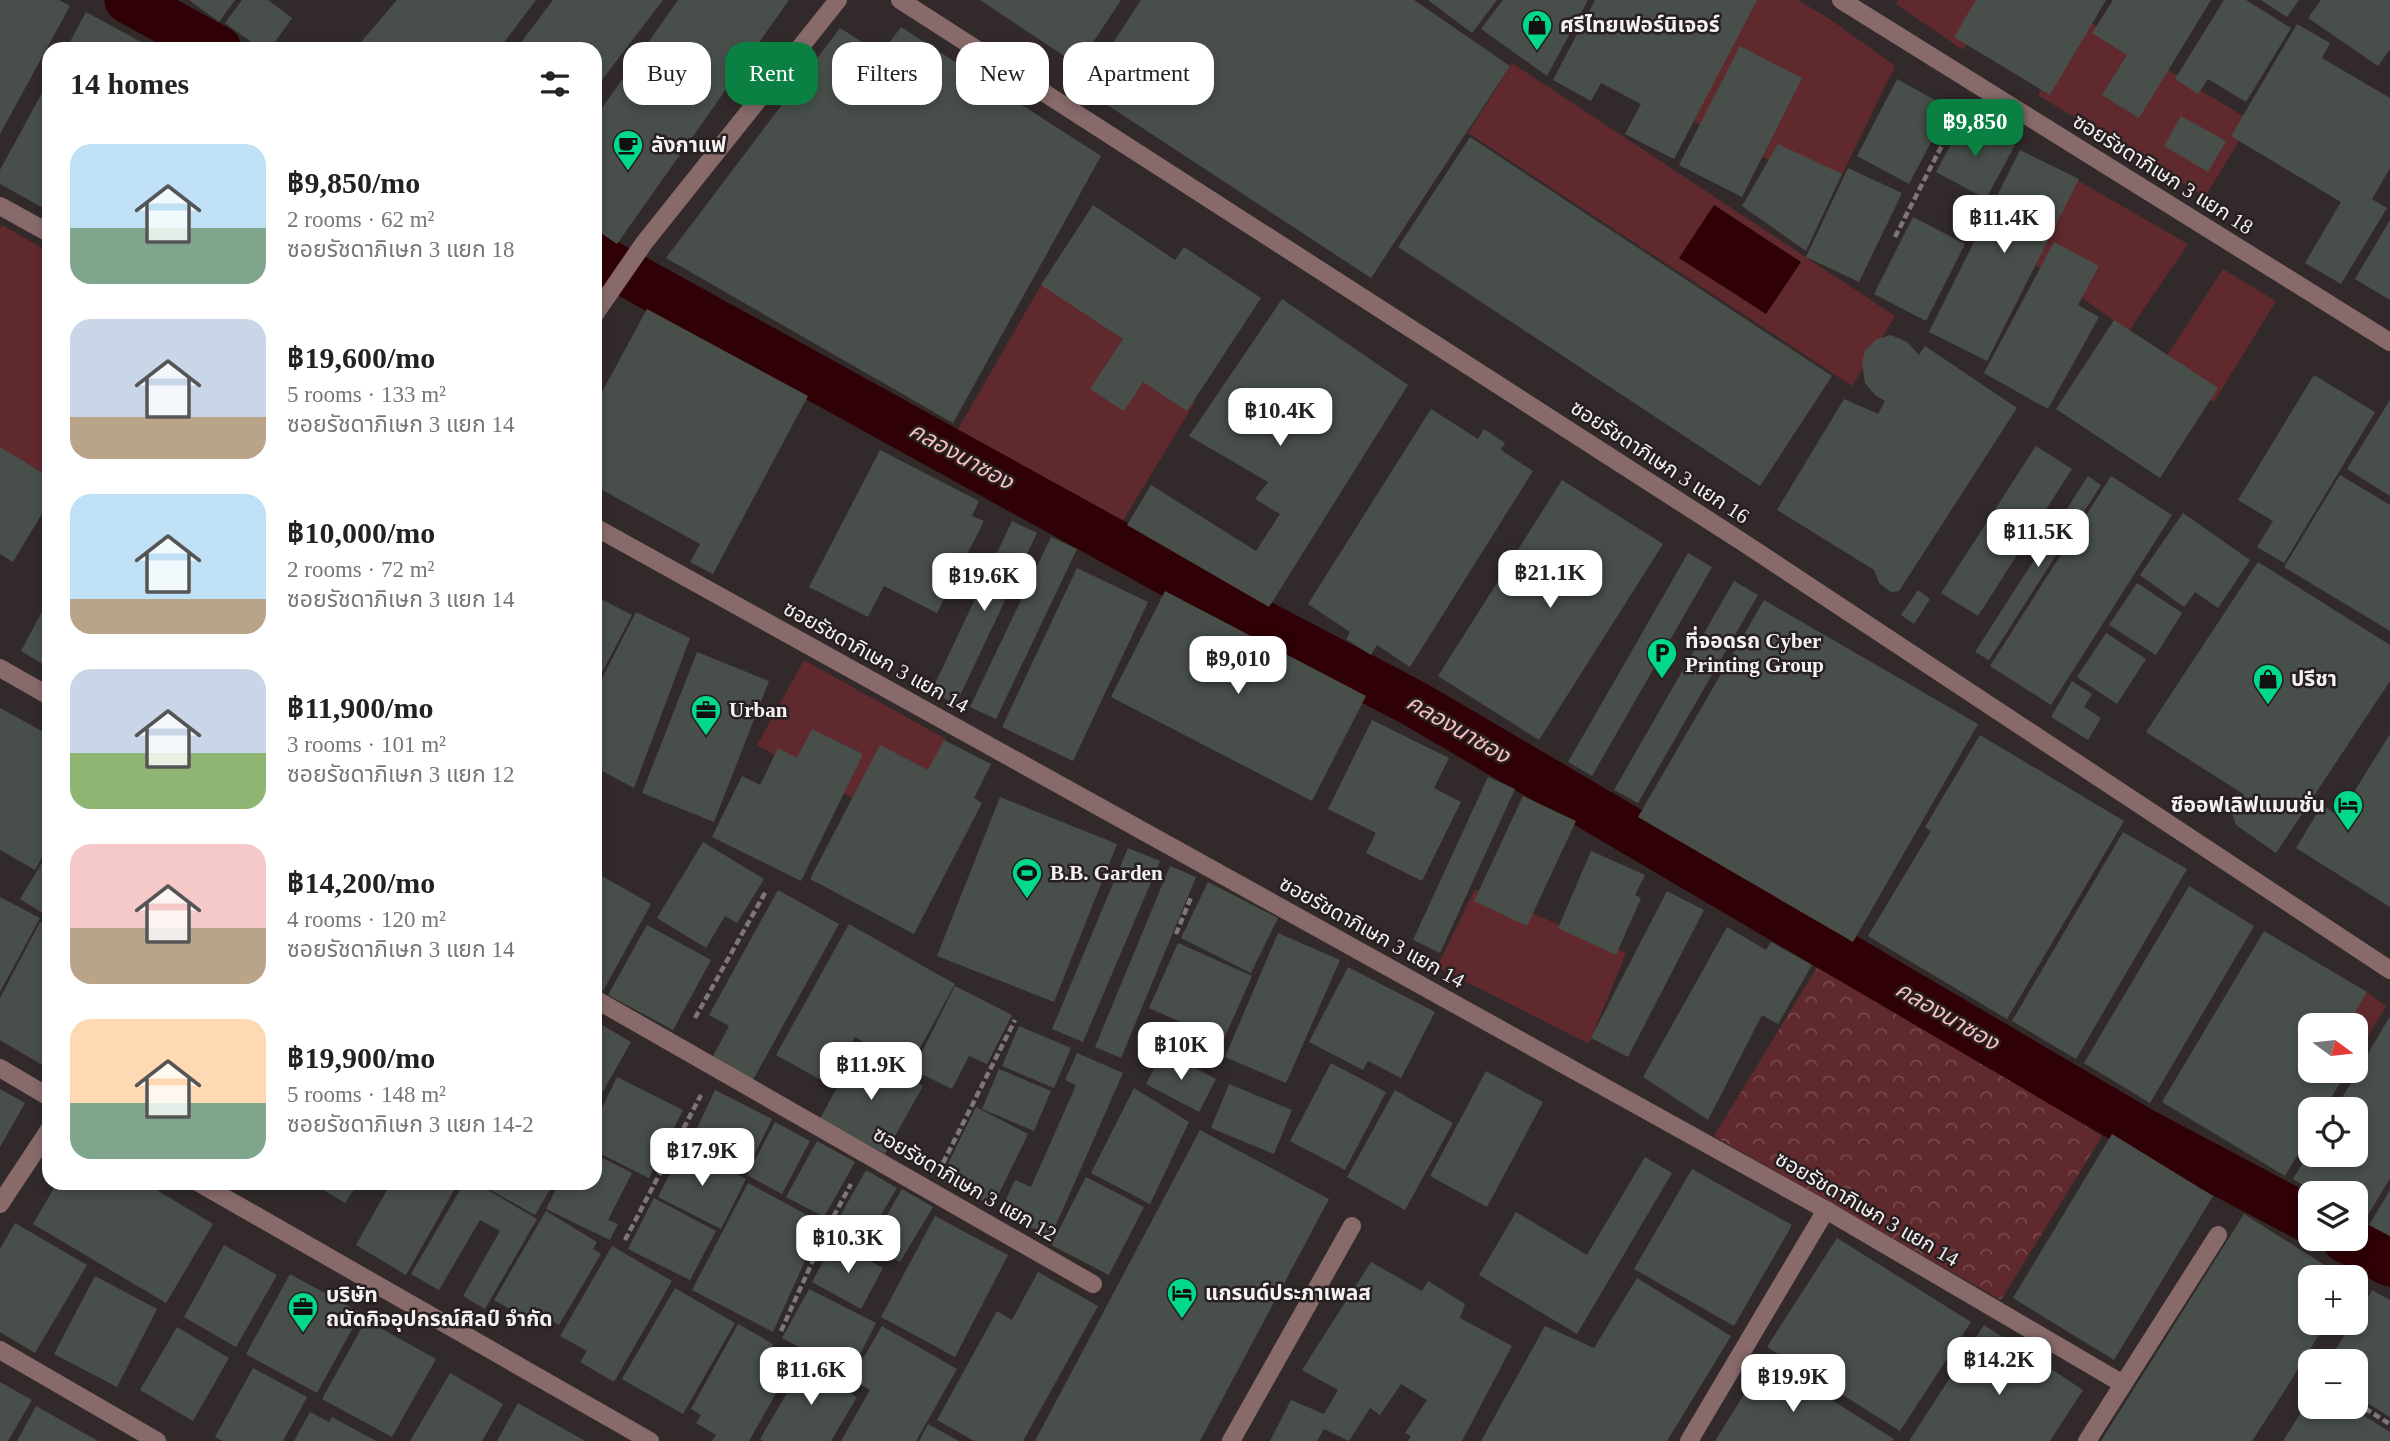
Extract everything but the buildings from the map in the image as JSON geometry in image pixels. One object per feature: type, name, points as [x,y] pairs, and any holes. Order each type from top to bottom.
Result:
[{"type":"street","points":[[602,304],[644,243],[838,0]]},
{"type":"street","name":"ซอยรัชดาภิเษก 3 แยก 16","points":[[900,0],[1725,530],[2390,970]]},
{"type":"street","name":"ซอยรัชดาภิเษก 3 แยก 18","points":[[1841,0],[2390,342]]},
{"type":"street","points":[[0,206],[42,229]]},
{"type":"street","name":"ซอยรัชดาภิเษก 3 แยก 14","points":[[602,531],[1826,1210],[2123,1384]]},
{"type":"street","points":[[0,668],[42,692]]},
{"type":"street","name":"ซอยรัชดาภิเษก 3 แยก 12","points":[[602,1003],[1093,1284]]},
{"type":"street","points":[[0,1068],[42,1093]]},
{"type":"street","points":[[0,1204],[42,1141]]},
{"type":"street","points":[[211,1190],[650,1441]]},
{"type":"street","points":[[1689,1441],[1826,1210]]},
{"type":"street","points":[[1231,1441],[1352,1226]]},
{"type":"street","points":[[2087,1441],[2218,1235]]},
{"type":"street","points":[[0,1350],[157,1441]]},
{"type":"path","points":[[1895,237],[1975,83]]},
{"type":"path","points":[[1176,934],[1205,866]]},
{"type":"path","points":[[679,1047],[766,891]]},
{"type":"path","points":[[929,1190],[1015,1020]]},
{"type":"path","points":[[625,1240],[716,1068]]},
{"type":"path","points":[[780,1331],[830,1223],[867,1154]]},
{"type":"path","points":[[2368,1411],[2390,1424]]},
{"type":"green space","points":[[1746,0],[1798,0],[1895,66],[1833,193],[1683,116]]},
{"type":"green space","points":[[1898,0],[1991,0],[1963,50],[1896,4]]},
{"type":"green space","points":[[2085,19],[2251,121],[2205,197],[2038,95]]},
{"type":"green space","points":[[1512,63],[1895,316],[1852,386],[1468,133]]},
{"type":"green space","points":[[2072,177],[2188,244],[2129,331],[2021,255]]},
{"type":"green space","points":[[2,225],[42,248],[42,472],[0,449]]},
{"type":"green space","points":[[2223,269],[2276,301],[2214,402],[2159,368]]},
{"type":"green space","points":[[1047,275],[1195,402],[1118,529],[951,441]]},
{"type":"green space","points":[[804,660],[946,739],[899,824],[757,745]]},
{"type":"green space","points":[[1475,889],[1626,953],[1589,1044],[1437,967]]},
{"type":"green space","points":[[1821,961],[2102,1136],[2001,1300],[1714,1136]]},
{"type":"green space","points":[[2367,992],[2386,1006],[2368,1037],[2368,1013],[2355,1013]]},
{"type":"shaded area","points":[[1714,205],[1801,262],[1766,314],[1679,258]]},
{"type":"waterway","name":"คลองนาซอง","points":[[128,0],[205,42]]},
{"type":"waterway","name":"คลองนาซอง","points":[[602,260],[1253,619],[1415,704],[2142,1131],[2298,1214]]},
{"type":"waterway","name":"คลองนาซอง","points":[[2368,1251],[2390,1263]]},
{"type":"place","name":"ศรีไทยเฟอร์นิเจอร์","points":[[1537,52]]},
{"type":"place","name":"ลังกาแฟ","points":[[628,172]]},
{"type":"place","name":"ที่จอดรถ Cyber Printing Group","points":[[1662,680]]},
{"type":"place","name":"ปรีชา","points":[[2268,706]]},
{"type":"place","name":"Urban","points":[[706,737]]},
{"type":"place","name":"ซีออฟเลิฟแมนชั่น","points":[[2348,832]]},
{"type":"place","name":"B.B. Garden","points":[[1027,900]]},
{"type":"place","name":"แกรนด์ประภาเพลส","points":[[1182,1320]]},
{"type":"place","name":"บริษัท ถนัดกิจอุปกรณ์ศิลป์ จำกัด","points":[[303,1334]]}]
